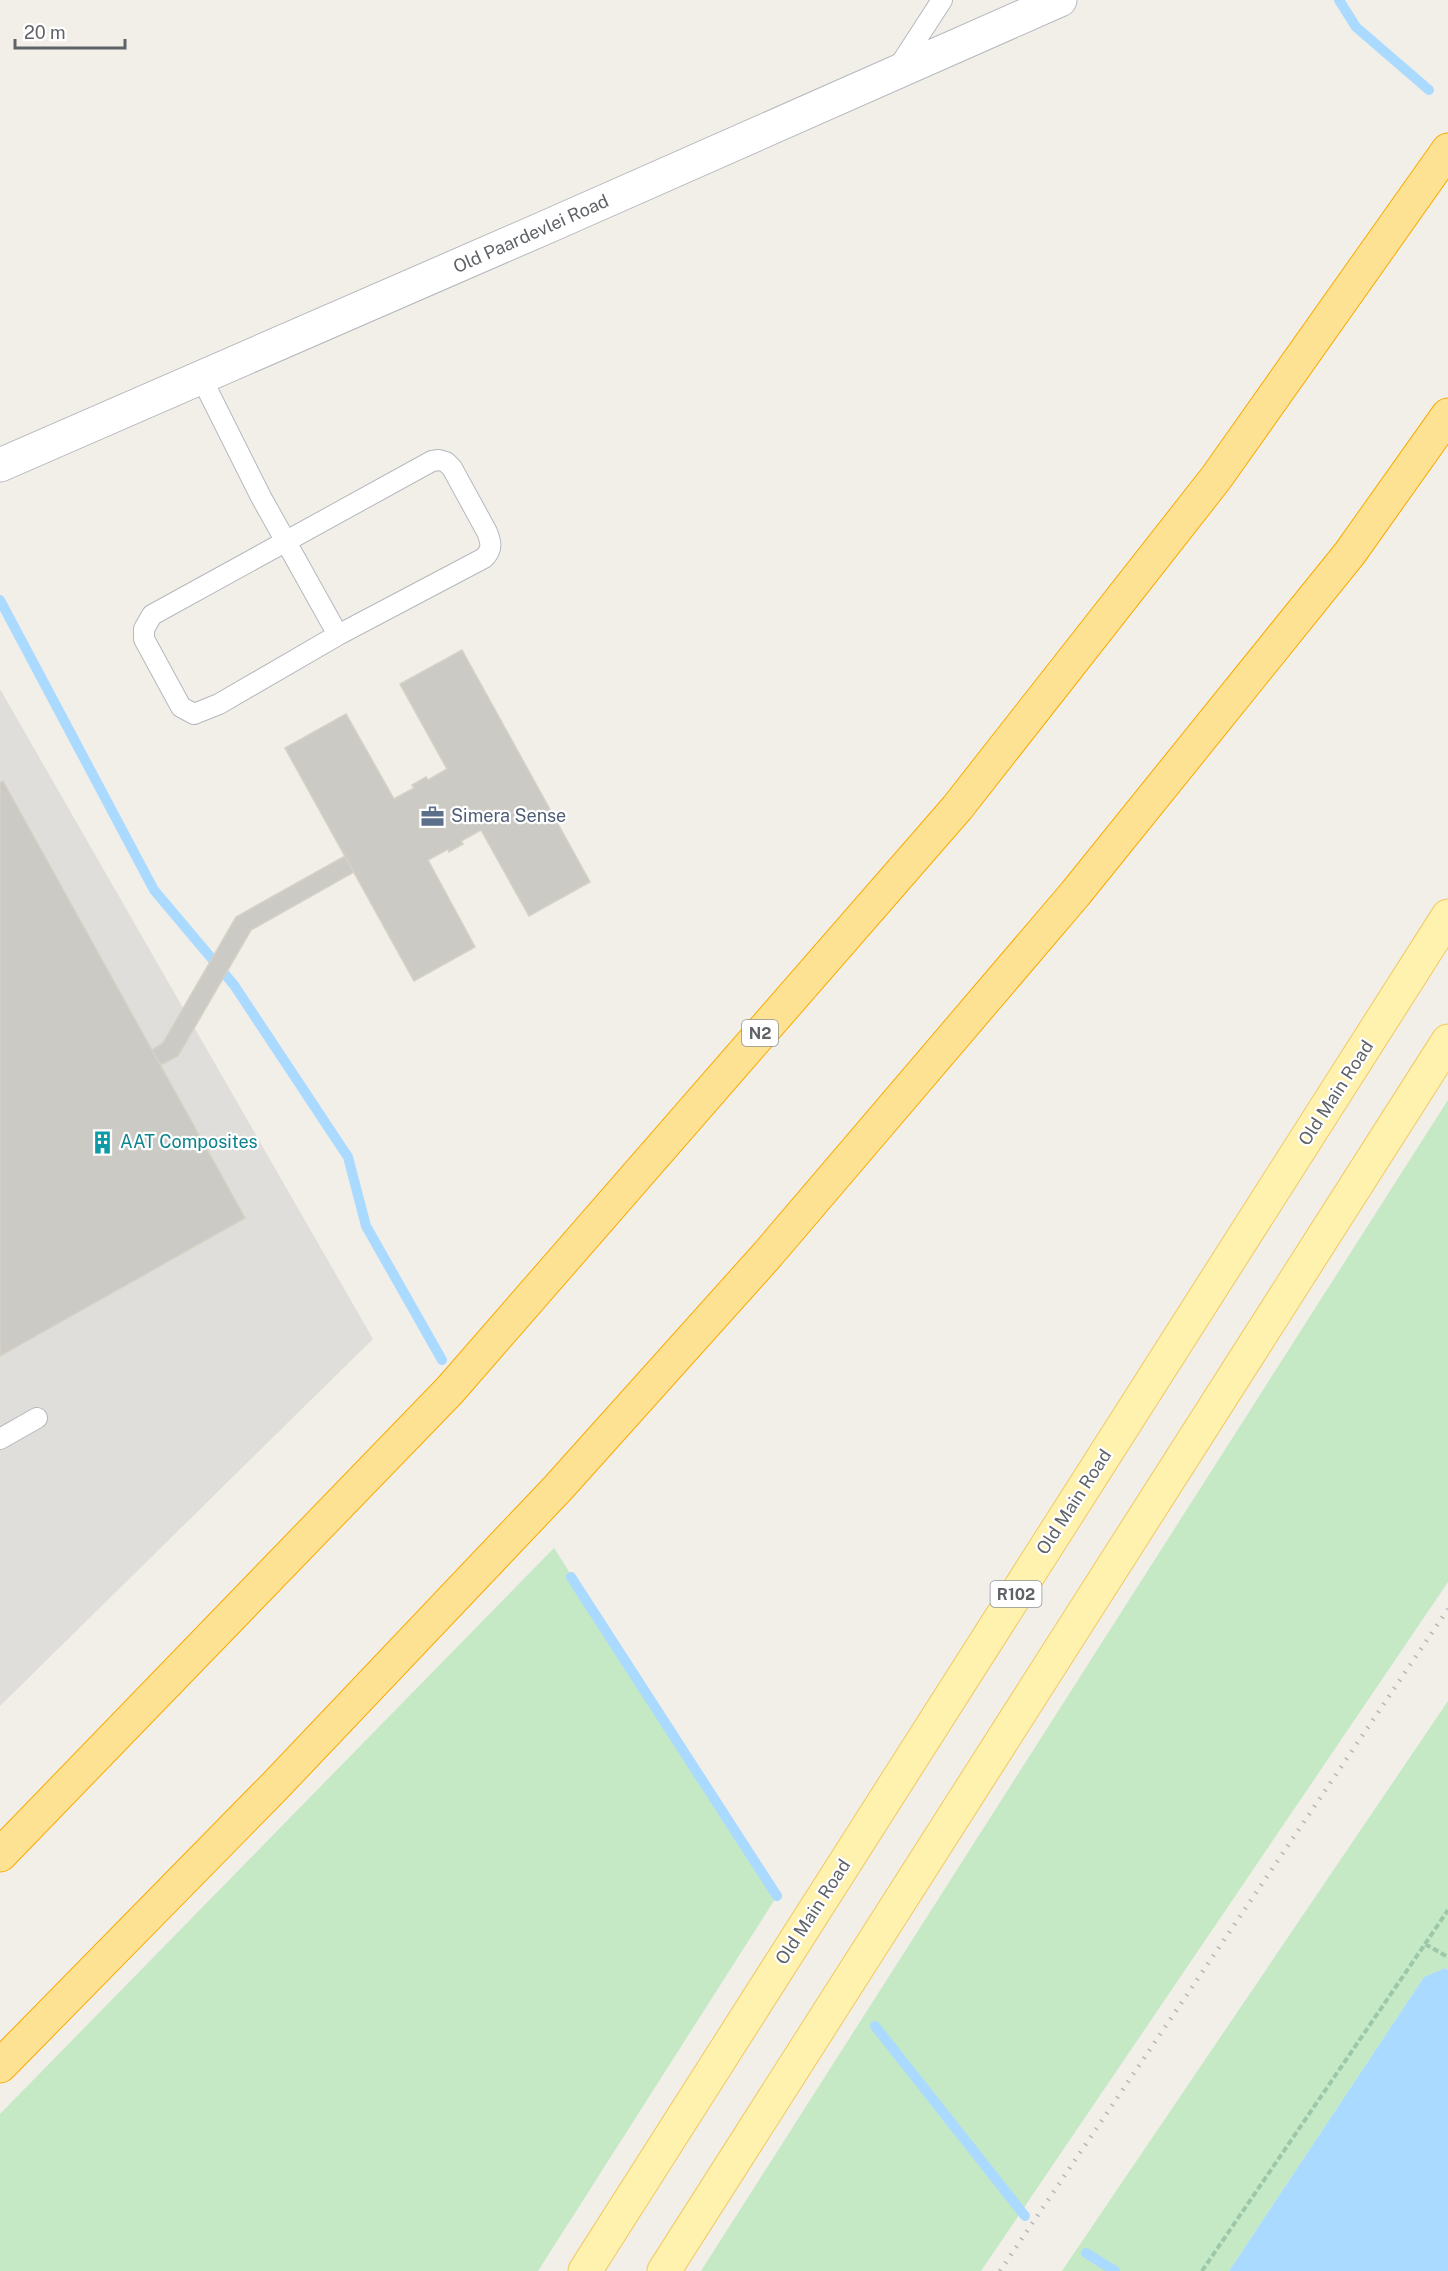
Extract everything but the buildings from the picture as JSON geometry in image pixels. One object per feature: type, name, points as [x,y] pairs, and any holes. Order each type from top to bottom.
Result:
[{"type":"highway","name":"N2","points":[[0,1855],[450,1390],[957,808],[1216,478],[1448,150]]},
{"type":"highway","points":[[0,2066],[275,1786],[558,1488],[768,1254],[1082,885],[1350,553],[1448,415]]},
{"type":"main road","name":"Old Main Road","points":[[585,2271],[1448,916]]},
{"type":"main road","points":[[664,2271],[1448,1041]]},
{"type":"street","name":"Old Paardevlei Road","points":[[0,465],[1060,0]]},
{"type":"lane","points":[[894,73],[942,0]]},
{"type":"lane","points":[[201,377],[285,540],[338,635]]},
{"type":"lane","points":[[432,461],[446,462],[452,468],[491,541],[489,553],[484,558],[338,635],[202,713],[194,714],[181,707],[144,639],[146,621],[152,615],[285,540],[432,461]]},
{"type":"lane","points":[[0,1439],[37,1418]]},
{"type":"path","points":[[1202,2271],[1448,1910]]},
{"type":"path","points":[[1425,1944],[1448,1957]]},
{"type":"shaded area","points":[[0,689],[373,1339],[0,1706]]},
{"type":"green space","points":[[1448,1100],[1448,1582],[981,2271],[701,2271]]},
{"type":"green space","points":[[554,1548],[777,1896],[538,2271],[0,2271],[0,2114]]},
{"type":"green space","points":[[1448,1701],[1448,1970],[1445,1968],[1424,1977],[1229,2271],[1062,2271]]},
{"type":"water","points":[[1445,1968],[1448,1970],[1448,2271],[1229,2271],[1424,1977]]},
{"type":"waterway","points":[[1339,0],[1356,27],[1429,90]]},
{"type":"waterway","points":[[0,600],[154,890],[234,985],[348,1157],[366,1226],[442,1360]]},
{"type":"waterway","points":[[571,1577],[777,1896]]},
{"type":"waterway","points":[[875,2026],[1025,2216]]},
{"type":"waterway","points":[[1086,2253],[1115,2271]]},
{"type":"railway","points":[[1000,2271],[1448,1609]]},
{"type":"place","name":"Simera Sense","points":[[433,816]]},
{"type":"place","name":"AAT Composites","points":[[102,1142]]}]
